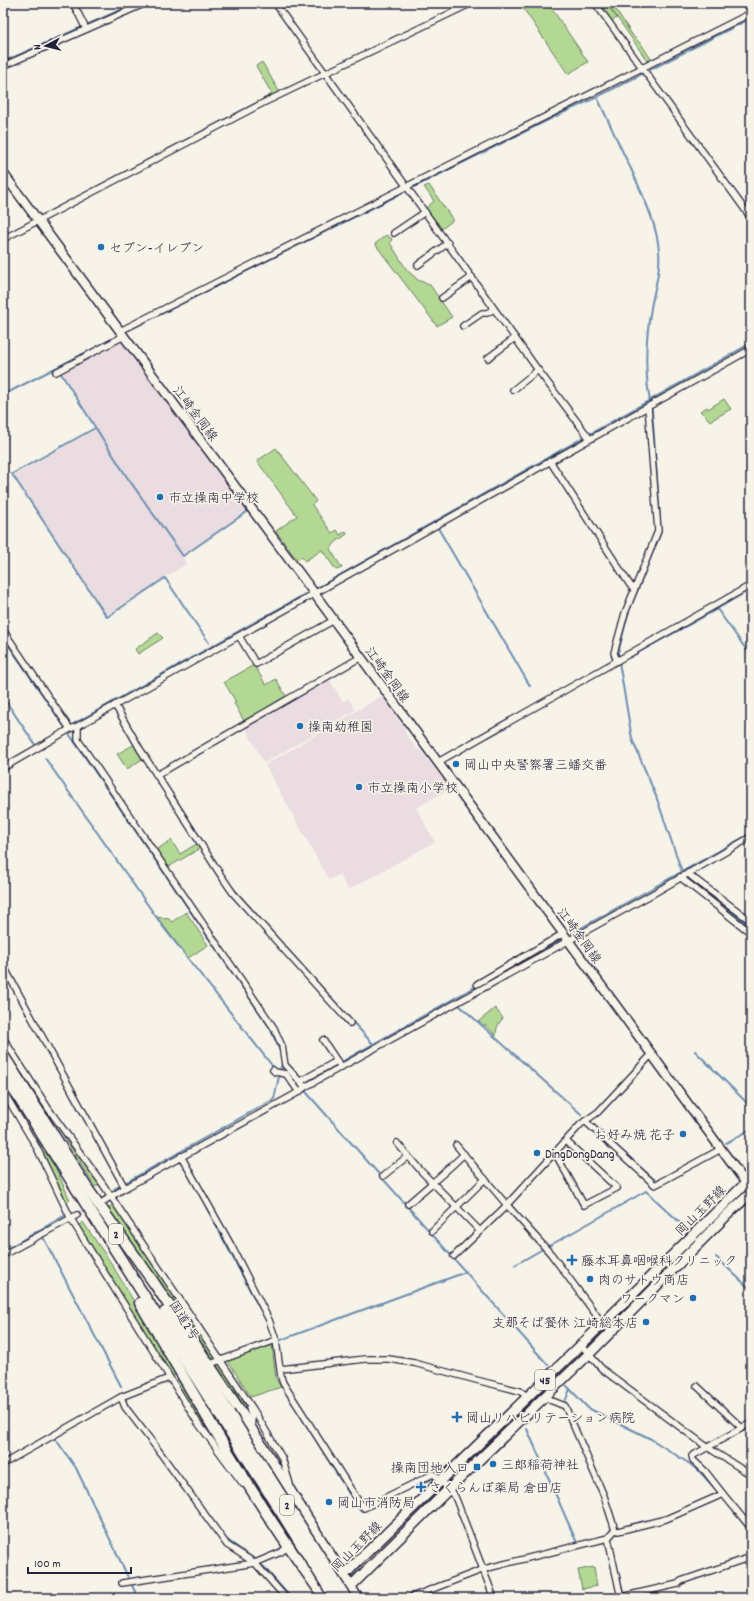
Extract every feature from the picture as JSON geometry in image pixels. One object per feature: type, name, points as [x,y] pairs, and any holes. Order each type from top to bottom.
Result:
[{"type":"highway","name":"国道2号","points":[[3,1055],[225,1415],[327,1598]]},
{"type":"highway","name":"国道2号","points":[[3,1073],[128,1272],[346,1598]]},
{"type":"highway","points":[[82,1181],[154,1283],[251,1430],[357,1598]]},
{"type":"highway","points":[[128,1272],[132,1289],[211,1424],[289,1546],[327,1598]]},
{"type":"main road","name":"江崎金岡線","points":[[3,173],[315,594],[721,1149],[750,1186]]},
{"type":"main road","name":"岡山玉野線","points":[[327,1598],[344,1576],[441,1480],[603,1324],[750,1186]]},
{"type":"main road","name":"岡山玉野線","points":[[339,1598],[449,1488],[589,1354],[730,1212],[750,1186]]},
{"type":"street","points":[[73,3],[85,27]]},
{"type":"street","points":[[3,66],[85,27],[146,3]]},
{"type":"street","points":[[274,3],[538,370],[588,437]]},
{"type":"street","points":[[3,239],[263,103],[472,3]]},
{"type":"street","points":[[595,3],[751,218]]},
{"type":"street","points":[[56,372],[122,334],[644,70],[751,13]]},
{"type":"street","points":[[394,233],[425,212]]},
{"type":"street","points":[[418,266],[448,243]]},
{"type":"street","points":[[442,298],[472,277]]},
{"type":"street","points":[[463,326],[482,313],[494,309]]},
{"type":"street","points":[[488,358],[515,338]]},
{"type":"street","points":[[3,768],[71,728],[315,594],[550,461],[588,437],[650,405],[751,349]]},
{"type":"street","points":[[513,390],[538,370]]},
{"type":"street","points":[[618,660],[614,653],[625,613],[658,535],[659,526],[650,405]]},
{"type":"street","points":[[550,461],[634,590]]},
{"type":"street","points":[[438,762],[751,586]]},
{"type":"street","points":[[239,636],[256,664],[334,620]]},
{"type":"street","points":[[3,630],[274,1028],[282,1046],[285,1065],[302,1087]]},
{"type":"street","points":[[157,775],[361,657]]},
{"type":"street","points":[[114,705],[233,893],[350,1023]]},
{"type":"street","points":[[477,984],[684,875],[751,837]]},
{"type":"street","points":[[684,875],[692,877],[751,921]]},
{"type":"street","points":[[684,875],[751,933]]},
{"type":"street","points":[[104,1201],[124,1186],[181,1156],[302,1087],[339,1064],[567,937]]},
{"type":"street","points":[[3,965],[124,1186]]},
{"type":"street","points":[[3,1038],[48,1108],[111,1197],[232,1376],[267,1431],[282,1458],[297,1504]]},
{"type":"street","points":[[323,1040],[339,1064]]},
{"type":"street","points":[[454,1256],[503,1209],[566,1141],[585,1122],[598,1112],[652,1054]]},
{"type":"street","points":[[278,1072],[286,1074],[302,1087]]},
{"type":"street","points":[[3,1091],[35,1143],[74,1217],[170,1379],[198,1423],[282,1535]]},
{"type":"street","points":[[585,1122],[655,1185],[721,1149]]},
{"type":"street","points":[[555,1153],[584,1205],[617,1188],[566,1141]]},
{"type":"street","points":[[397,1143],[480,1231]]},
{"type":"street","points":[[456,1145],[551,1254],[603,1324]]},
{"type":"street","points":[[408,1204],[464,1154]]},
{"type":"street","points":[[181,1156],[259,1299],[273,1330],[283,1383],[364,1508],[433,1474],[449,1488],[456,1499],[494,1598]]},
{"type":"street","points":[[383,1176],[408,1156]]},
{"type":"street","points":[[432,1231],[485,1179]]},
{"type":"street","points":[[3,1255],[74,1217]]},
{"type":"street","points":[[213,1363],[276,1340]]},
{"type":"street","points":[[581,1345],[602,1369],[708,1447],[751,1475]]},
{"type":"street","points":[[281,1369],[365,1359],[389,1359],[414,1363],[520,1391],[528,1396]]},
{"type":"street","points":[[232,1376],[251,1412],[251,1430]]},
{"type":"street","points":[[3,1464],[121,1397],[179,1377]]},
{"type":"street","points":[[697,1386],[742,1428]]},
{"type":"street","points":[[546,1395],[550,1400],[565,1406],[604,1496],[615,1530]]},
{"type":"street","points":[[121,1397],[125,1407],[227,1545],[255,1564],[286,1598]]},
{"type":"street","points":[[751,1422],[692,1456],[693,1460],[705,1471],[721,1495],[751,1528]]},
{"type":"street","points":[[615,1530],[618,1532],[666,1519],[721,1495]]},
{"type":"street","points":[[413,1597],[482,1570],[608,1538],[615,1530]]},
{"type":"street","points":[[608,1538],[623,1597],[678,1584],[681,1581],[751,1557]]},
{"type":"street","points":[[122,1583],[255,1564],[289,1546]]},
{"type":"shaded area","points":[[120,342],[124,342],[247,509],[216,533],[182,555],[186,564],[107,615],[14,475],[97,428],[61,371]]},
{"type":"shaded area","points":[[329,679],[343,702],[349,698],[355,710],[264,763],[245,727]]},
{"type":"shaded area","points":[[382,696],[417,749],[421,750],[442,779],[445,777],[452,787],[416,808],[435,842],[348,890],[340,874],[329,880],[265,765]]},
{"type":"green space","points":[[521,3],[548,3],[588,62],[568,74]]},
{"type":"green space","points":[[598,3],[606,3],[617,18],[612,21]]},
{"type":"green space","points":[[607,3],[616,3],[613,5],[633,36],[642,45],[651,59],[648,62]]},
{"type":"green space","points":[[262,62],[280,93],[262,101],[261,100],[272,94],[256,66]]},
{"type":"green space","points":[[429,185],[453,220],[442,229],[426,208],[434,201],[424,187]]},
{"type":"green space","points":[[386,235],[392,239],[390,243],[407,270],[418,280],[430,285],[452,317],[437,326],[375,244]]},
{"type":"green space","points":[[724,399],[731,409],[710,421],[700,411],[707,407],[708,409]]},
{"type":"green space","points":[[276,448],[316,501],[312,505],[332,533],[337,530],[340,535],[346,531],[347,534],[336,542],[330,549],[342,568],[336,570],[322,550],[305,561],[302,557],[297,560],[276,531],[297,516],[257,461]]},
{"type":"green space","points":[[158,633],[163,638],[138,654],[135,649]]},
{"type":"green space","points":[[254,665],[266,685],[276,679],[286,696],[244,721],[234,703],[236,702],[224,682]]},
{"type":"green space","points":[[135,744],[144,758],[127,769],[117,754]]},
{"type":"green space","points":[[171,840],[180,854],[198,843],[200,847],[167,868],[155,851]]},
{"type":"green space","points":[[186,912],[208,945],[188,958],[157,917],[169,919],[172,922]]},
{"type":"green space","points":[[495,1008],[503,1018],[496,1031],[496,1036],[485,1025],[482,1026],[478,1022]]},
{"type":"green space","points":[[58,1127],[99,1185],[95,1187]]},
{"type":"green space","points":[[36,1138],[56,1169],[70,1200],[65,1203]]},
{"type":"green space","points":[[113,1205],[215,1358],[212,1361],[108,1208]]},
{"type":"green space","points":[[83,1222],[111,1263],[178,1375],[170,1376],[78,1226]]},
{"type":"green space","points":[[272,1345],[276,1379],[281,1387],[251,1397],[228,1361]]},
{"type":"green space","points":[[177,1359],[279,1520],[258,1492]]},
{"type":"green space","points":[[214,1364],[219,1364],[250,1413],[248,1417]]},
{"type":"green space","points":[[181,1377],[222,1448],[220,1448],[202,1425],[177,1383],[176,1381]]},
{"type":"green space","points":[[594,1567],[597,1586],[582,1589],[578,1570]]},
{"type":"waterway","points":[[3,62],[136,3]]},
{"type":"waterway","points":[[129,330],[552,118],[597,97],[751,18]]},
{"type":"waterway","points":[[597,97],[649,210],[658,241],[659,251],[658,273],[649,321],[646,360],[649,398],[652,411],[661,532],[628,614],[618,658]]},
{"type":"waterway","points":[[3,395],[116,337]]},
{"type":"waterway","points":[[317,588],[751,343]]},
{"type":"waterway","points":[[60,372],[127,477],[183,556],[248,511]]},
{"type":"waterway","points":[[95,428],[12,474],[107,617],[165,578],[209,643]]},
{"type":"waterway","points":[[438,528],[530,686]]},
{"type":"waterway","points":[[751,589],[717,609],[751,656]]},
{"type":"waterway","points":[[68,727],[305,594]]},
{"type":"waterway","points":[[630,657],[717,609]]},
{"type":"waterway","points":[[3,637],[270,1028],[280,1051]]},
{"type":"waterway","points":[[619,662],[632,739],[656,796],[682,872],[686,877],[751,927]]},
{"type":"waterway","points":[[3,697],[36,746]]},
{"type":"waterway","points":[[75,728],[75,742]]},
{"type":"waterway","points":[[3,764],[65,729]]},
{"type":"waterway","points":[[488,737],[499,731]]},
{"type":"waterway","points":[[45,758],[164,928],[274,1068],[279,1070]]},
{"type":"waterway","points":[[175,798],[203,842]]},
{"type":"waterway","points":[[572,933],[751,833]]},
{"type":"waterway","points":[[231,886],[256,914]]},
{"type":"waterway","points":[[520,962],[560,940]]},
{"type":"waterway","points":[[304,1083],[478,985]]},
{"type":"waterway","points":[[459,1005],[581,1114]]},
{"type":"waterway","points":[[351,1020],[373,1044]]},
{"type":"waterway","points":[[695,1051],[751,1107]]},
{"type":"waterway","points":[[114,1189],[274,1099],[282,1063]]},
{"type":"waterway","points":[[291,1075],[548,1365]]},
{"type":"waterway","points":[[726,1143],[751,1129]]},
{"type":"waterway","points":[[610,1140],[657,1182]]},
{"type":"waterway","points":[[192,1180],[260,1309]]},
{"type":"waterway","points":[[547,1247],[646,1191],[687,1229]]},
{"type":"waterway","points":[[3,1251],[64,1216]]},
{"type":"waterway","points":[[43,1237],[121,1386]]},
{"type":"waterway","points":[[515,1265],[541,1250]]},
{"type":"waterway","points":[[716,1257],[751,1290]]},
{"type":"waterway","points":[[278,1341],[466,1272]]},
{"type":"waterway","points":[[277,1364],[279,1378]]},
{"type":"waterway","points":[[567,1386],[588,1408],[651,1439],[690,1464],[701,1473],[719,1493]]},
{"type":"waterway","points":[[565,1402],[570,1389]]},
{"type":"waterway","points":[[126,1397],[126,1402],[133,1413]]},
{"type":"waterway","points":[[299,1413],[358,1508],[362,1511],[364,1510]]},
{"type":"waterway","points":[[139,1420],[155,1442]]},
{"type":"waterway","points":[[527,1429],[577,1543]]},
{"type":"waterway","points":[[54,1437],[76,1468],[138,1598]]},
{"type":"waterway","points":[[404,1491],[432,1479]]},
{"type":"waterway","points":[[734,1512],[751,1533]]},
{"type":"waterway","points":[[226,1539],[253,1558]]},
{"type":"waterway","points":[[263,1566],[291,1598]]},
{"type":"waterway","points":[[619,1576],[624,1595]]},
{"type":"waterway","points":[[3,1592],[4,1598]]},
{"type":"tunnel","points":[[77,1215],[90,1208]]},
{"type":"place","name":"セブン-イレブン","points":[[101,247]]},
{"type":"place","name":"市立操南中学校","points":[[160,497]]},
{"type":"place","name":"操南幼稚園","points":[[300,726]]},
{"type":"place","name":"岡山中央警察署三蟠交番","points":[[456,764]]},
{"type":"place","name":"市立操南小学校","points":[[359,787]]},
{"type":"place","name":"お好み焼 花子","points":[[683,1134]]},
{"type":"place","name":"DingDongDang","points":[[537,1153]]},
{"type":"place","name":"藤本耳鼻咽喉科クリニック","points":[[572,1260]]},
{"type":"place","name":"肉のサトウ商店","points":[[590,1279]]},
{"type":"place","name":"ワークマン","points":[[693,1298]]},
{"type":"place","name":"支那そば餐休 江崎総本店","points":[[646,1322]]},
{"type":"place","name":"岡山リハビリテーション病院","points":[[457,1417]]},
{"type":"place","name":"三郎稲荷神社","points":[[493,1464]]},
{"type":"place","name":"操南団地入口","points":[[477,1467]]},
{"type":"place","name":"さくらんぼ薬局 倉田店","points":[[421,1487]]},
{"type":"place","name":"岡山市消防局","points":[[329,1502]]}]
